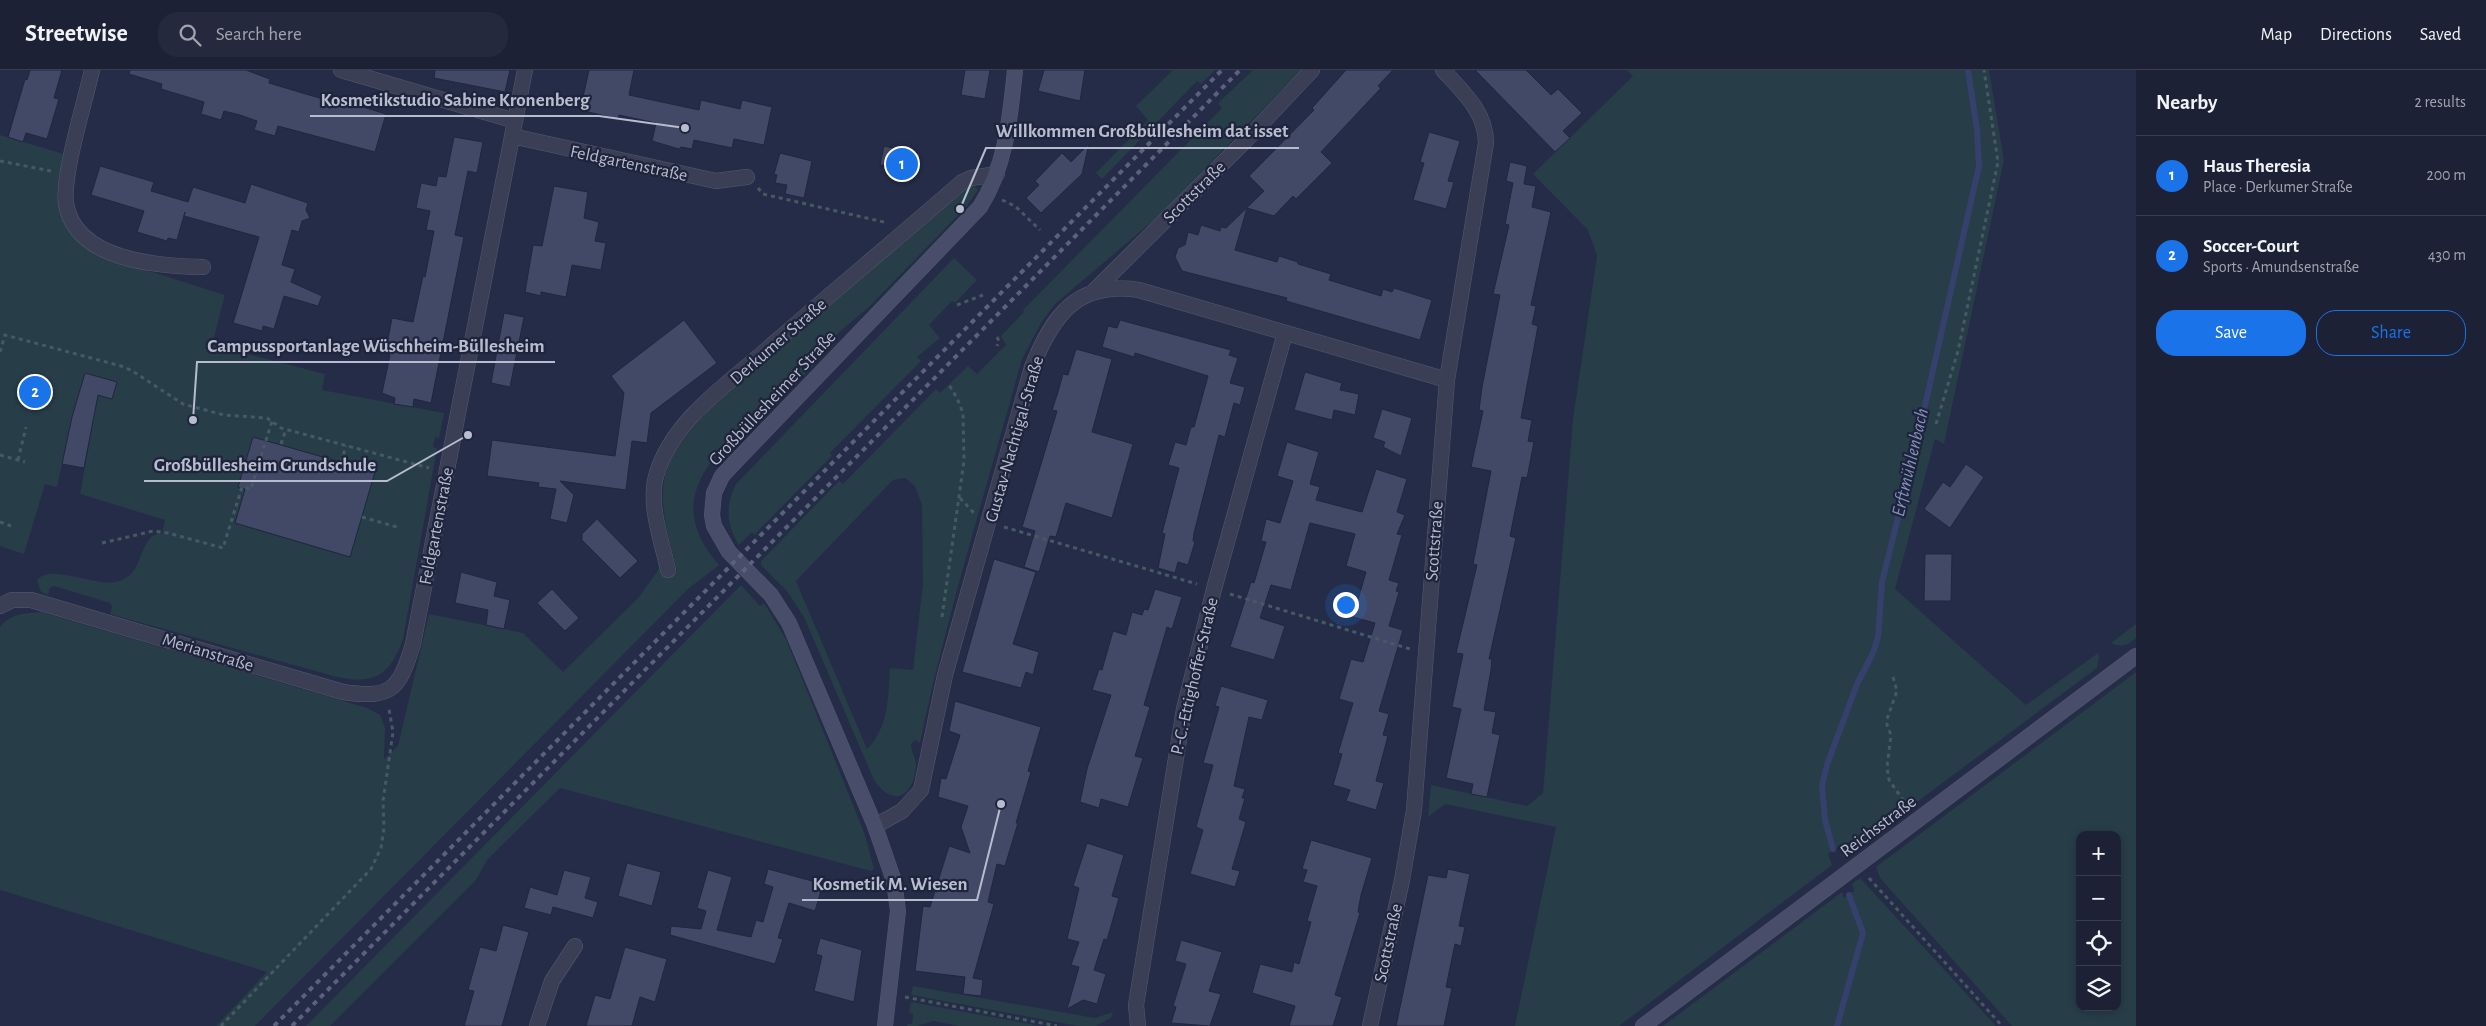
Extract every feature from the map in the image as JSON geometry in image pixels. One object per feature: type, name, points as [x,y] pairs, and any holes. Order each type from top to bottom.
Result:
[{"type":"street","points":[[92,70],[68,174],[66,192],[69,213],[78,230],[94,244],[122,257],[161,266],[203,268]]},
{"type":"street","points":[[341,70],[513,129]]},
{"type":"street","name":"Feldgartenstraße","points":[[387,691],[401,679],[413,644],[525,70]]},
{"type":"street","name":"Großbüllesheimer Straße","points":[[885,1026],[898,911],[894,881],[875,826],[789,623],[771,595],[723,545],[714,526],[712,504],[717,484],[737,460],[970,217],[988,194],[1003,156],[1016,70]]},
{"type":"street","name":"Scottstraße","points":[[1094,291],[1246,140],[1312,70]]},
{"type":"street","name":"Scottstraße","points":[[1370,1026],[1414,810],[1447,380],[1486,134],[1482,117],[1475,106],[1443,70]]},
{"type":"street","name":"Feldgartenstraße","points":[[513,129],[716,181],[747,177]]},
{"type":"street","name":"Derkumer Straße","points":[[668,570],[654,491],[657,472],[672,441],[694,414],[962,182],[971,178],[997,174]]},
{"type":"street","name":"Gustav-Nachtigal-Straße","points":[[875,826],[902,811],[921,790],[934,724],[955,639],[1032,368],[1044,338],[1056,321],[1078,298],[1094,291],[1121,287],[1139,290],[1447,380]]},
{"type":"street","name":"P.-C.-Ettighoffer-Straße","points":[[1138,1026],[1136,1005],[1179,728],[1210,588],[1285,333]]},
{"type":"street","name":"Merianstraße","points":[[6,603],[31,600],[342,692],[367,696],[378,695],[387,691]]},
{"type":"street","name":"Reichsstraße","points":[[1643,1026],[2136,656]]},
{"type":"street","points":[[537,1026],[552,981],[575,946]]},
{"type":"path","points":[[1936,424],[1958,351],[1998,162],[1984,70]]},
{"type":"path","points":[[0,161],[68,174]]},
{"type":"path","points":[[747,177],[763,194],[907,230]]},
{"type":"path","points":[[988,194],[1015,206],[1040,230]]},
{"type":"path","points":[[957,305],[983,295]]},
{"type":"path","points":[[0,352],[5,335],[127,368],[183,404],[198,409],[230,416],[267,418],[286,429],[368,453],[447,472]]},
{"type":"path","points":[[996,337],[999,341],[997,346]]},
{"type":"path","points":[[949,385],[960,405],[964,430],[960,498],[941,614],[955,639]]},
{"type":"path","points":[[102,543],[153,531],[168,533],[223,548],[242,487],[251,489],[272,421]]},
{"type":"path","points":[[18,460],[26,427]]},
{"type":"path","points":[[281,444],[286,429]]},
{"type":"path","points":[[341,462],[346,446]]},
{"type":"path","points":[[363,468],[368,453]]},
{"type":"path","points":[[0,455],[25,462]]},
{"type":"path","points":[[362,517],[397,527]]},
{"type":"path","points":[[0,522],[12,526]]},
{"type":"path","points":[[1004,526],[1425,653]]},
{"type":"path","points":[[1893,677],[1897,691],[1887,725],[1891,735],[1887,767],[1889,780],[1910,809]]},
{"type":"path","points":[[221,1026],[356,886],[370,869],[381,848],[385,786],[393,732],[387,691]]},
{"type":"path","points":[[1857,865],[2002,1026]]},
{"type":"path","points":[[890,994],[1057,1026]]},
{"type":"shaded area","points":[[1173,70],[1215,70],[1201,84],[1197,81],[1102,179],[1096,173],[1148,120],[1136,106]]},
{"type":"shaded area","points":[[1253,70],[1301,70],[1161,214],[1055,304],[1041,323],[1022,359],[942,646],[920,743],[915,740],[911,744],[916,764],[914,777],[907,792],[895,796],[889,794],[881,789],[874,780],[804,617],[787,591],[761,565],[761,561],[839,481],[843,484],[936,389],[940,393],[968,366],[977,374],[1006,345],[1001,336],[1024,312],[1023,310],[1222,108],[1218,103]],"holes":[[[905,478],[915,486],[922,505],[923,583],[913,670],[890,668],[886,711],[880,731],[867,749],[796,581],[893,480]]]},
{"type":"shaded area","points":[[1627,70],[1989,70],[2004,160],[1944,444],[1935,439],[1895,589],[2026,705],[2098,653],[2099,657],[2097,668],[1843,857],[1839,846],[1828,854],[1832,865],[1619,1026],[1515,1026],[1556,827],[1445,804],[1428,817],[1431,785],[1527,806],[1543,793],[1573,419],[1597,256],[1588,230],[1533,174],[1633,76]]},
{"type":"shaded area","points":[[0,135],[64,154],[59,178],[60,207],[111,259],[225,295],[212,345],[325,374],[322,390],[444,413],[439,438],[435,437],[433,447],[437,448],[403,639],[393,661],[379,674],[362,680],[337,677],[110,614],[112,607],[110,603],[54,586],[50,588],[48,595],[41,592],[37,580],[44,575],[62,574],[106,582],[115,582],[125,578],[137,565],[148,541],[162,533],[165,520],[80,494],[93,422],[72,418],[57,487],[45,484],[24,554],[0,546]]},
{"type":"shaded area","points":[[973,185],[978,190],[966,207],[870,306],[838,333],[811,368],[725,457],[719,452],[708,466],[695,495],[695,522],[708,551],[719,565],[688,589],[255,1026],[216,1026],[267,972],[0,890],[0,627],[8,619],[24,614],[41,612],[367,708],[380,715],[385,728],[384,759],[398,746],[429,614],[523,633],[563,672],[639,597],[661,566],[664,575],[677,571],[663,506],[664,479],[677,449],[691,430],[707,412],[745,377],[968,186]]},
{"type":"shaded area","points":[[954,258],[977,280],[955,303],[952,301],[929,325],[940,338],[917,357],[921,361],[830,453],[832,456],[754,535],[752,532],[739,545],[728,515],[732,492],[736,484]]},
{"type":"shaded area","points":[[741,585],[760,606],[764,603],[786,639],[864,832],[874,869],[871,871],[560,788],[487,860],[476,880],[330,1026],[306,1026]]},
{"type":"shaded area","points":[[2136,624],[2136,638],[2127,644],[2115,645],[2111,643]]},
{"type":"shaded area","points":[[2136,672],[2136,1026],[2012,1026],[1880,878],[1876,867]]},
{"type":"shaded area","points":[[1860,878],[1996,1026],[1663,1026],[1842,892],[1844,898],[1854,891],[1852,884]]},
{"type":"shaded area","points":[[913,986],[1095,1018],[1113,1012],[1111,1018],[1096,1026],[1078,1026],[911,995]]},
{"type":"shaded area","points":[[911,1002],[1041,1026],[959,1026],[933,1021],[918,1026],[907,1026],[912,1024],[913,1014],[909,1013]]},
{"type":"building","points":[[30,70],[62,70],[54,98],[59,99],[47,139],[26,133],[23,142],[8,137],[25,79],[27,80]]},
{"type":"building","points":[[130,70],[246,70],[270,79],[269,83],[349,106],[350,103],[386,114],[375,152],[278,126],[275,136],[254,130],[257,121],[240,115],[224,111],[221,120],[201,114],[204,102],[161,89],[162,84],[129,74]]},
{"type":"building","points":[[435,70],[510,70],[505,92],[434,78]]},
{"type":"building","points":[[589,70],[634,70],[629,95],[699,110],[701,100],[740,109],[742,100],[772,107],[764,145],[734,139],[732,148],[694,140],[692,149],[681,147],[679,149],[652,141],[656,123],[619,115],[618,119],[580,110]]},
{"type":"building","points":[[965,70],[990,70],[985,99],[961,95]]},
{"type":"building","points":[[1044,70],[1085,70],[1080,101],[1038,91]]},
{"type":"building","points":[[1346,70],[1393,70],[1378,86],[1381,88],[1321,152],[1332,163],[1296,199],[1293,196],[1274,216],[1247,208],[1235,250],[1277,262],[1279,256],[1331,274],[1329,280],[1381,296],[1383,289],[1392,292],[1394,288],[1432,300],[1420,340],[1286,301],[1287,298],[1182,271],[1175,257],[1178,248],[1185,245],[1188,232],[1198,235],[1201,225],[1220,231],[1221,227],[1226,228],[1264,191],[1249,176],[1314,110],[1312,108]]},
{"type":"building","points":[[1475,70],[1526,70],[1551,95],[1558,89],[1582,113],[1563,131],[1570,138],[1555,152]]},
{"type":"building","points":[[1429,132],[1460,141],[1448,181],[1454,182],[1446,209],[1413,200],[1424,163],[1420,162]]},
{"type":"building","points":[[454,137],[483,142],[477,173],[468,171],[455,235],[464,237],[431,403],[414,399],[413,407],[394,404],[395,398],[382,393],[390,355],[385,354],[392,318],[413,322],[423,276],[425,277],[434,231],[426,230],[430,211],[416,208],[421,183],[436,186],[438,176],[446,177]]},
{"type":"building","points":[[1089,144],[1082,174],[1041,213],[1026,198],[1039,185],[1035,181],[1062,153],[1071,162]]},
{"type":"building","points":[[884,146],[920,154],[914,179],[886,173],[888,166],[880,165]]},
{"type":"building","points":[[780,153],[812,161],[804,198],[785,194],[787,185],[775,183],[777,175],[774,174]]},
{"type":"building","points":[[1510,162],[1527,166],[1524,184],[1536,186],[1532,207],[1551,212],[1531,305],[1536,306],[1532,324],[1538,326],[1521,418],[1532,420],[1528,441],[1534,442],[1527,478],[1522,477],[1510,536],[1516,538],[1489,659],[1492,659],[1491,670],[1484,710],[1496,712],[1492,733],[1500,735],[1487,797],[1471,794],[1473,784],[1446,778],[1461,709],[1452,707],[1463,654],[1456,653],[1477,565],[1473,564],[1491,471],[1471,467],[1483,411],[1479,410],[1482,387],[1500,295],[1493,294],[1509,225],[1505,224],[1513,183],[1506,181]]},
{"type":"building","points":[[100,166],[154,182],[151,191],[188,202],[193,187],[245,203],[251,184],[308,203],[306,210],[310,218],[302,221],[299,232],[292,230],[282,265],[295,269],[291,282],[322,296],[318,306],[284,296],[274,329],[263,326],[262,331],[233,323],[259,237],[184,216],[185,212],[177,240],[168,238],[167,241],[137,232],[144,211],[91,195]]},
{"type":"building","points":[[554,186],[588,192],[584,218],[599,222],[595,241],[606,243],[601,270],[572,265],[566,297],[541,292],[541,296],[525,292],[533,245],[542,246]]},
{"type":"building","points":[[504,313],[524,317],[510,387],[491,383]]},
{"type":"building","points":[[684,320],[717,363],[651,413],[647,443],[632,441],[626,490],[560,481],[574,495],[567,523],[550,519],[556,489],[538,487],[539,483],[487,476],[492,440],[615,456],[624,393],[611,376]]},
{"type":"building","points":[[1120,320],[1231,350],[1229,355],[1238,358],[1230,383],[1245,387],[1240,405],[1234,403],[1225,437],[1219,435],[1194,533],[1193,541],[1195,542],[1188,565],[1178,562],[1175,573],[1158,568],[1165,534],[1162,533],[1179,468],[1168,465],[1175,442],[1186,445],[1191,427],[1194,427],[1208,376],[1135,353],[1134,357],[1102,347],[1108,326],[1117,328]]},
{"type":"building","points":[[1076,349],[1112,359],[1092,432],[1133,444],[1112,518],[1066,503],[1056,537],[1050,536],[1039,572],[1024,567],[1035,531],[1022,527],[1057,411],[1052,410],[1063,374],[1068,375]]},
{"type":"building","points":[[1305,372],[1342,383],[1340,390],[1359,394],[1355,415],[1334,410],[1332,420],[1294,410]]},
{"type":"building","points":[[85,373],[117,382],[112,399],[98,395],[84,468],[62,464],[72,417]]},
{"type":"building","points":[[1382,409],[1412,418],[1401,456],[1383,447],[1385,442],[1373,438]]},
{"type":"building","points":[[253,437],[375,472],[350,557],[235,523],[245,489],[238,487]]},
{"type":"building","points":[[1287,442],[1319,452],[1310,484],[1320,487],[1316,500],[1362,512],[1376,469],[1407,479],[1397,512],[1405,515],[1397,534],[1402,535],[1389,580],[1399,583],[1396,591],[1399,592],[1389,626],[1403,630],[1379,711],[1389,714],[1383,735],[1388,736],[1376,781],[1384,783],[1376,810],[1346,801],[1350,790],[1333,785],[1342,754],[1338,753],[1353,703],[1339,699],[1351,659],[1363,662],[1375,623],[1353,617],[1366,572],[1346,566],[1355,534],[1310,523],[1291,590],[1271,585],[1260,618],[1285,626],[1274,660],[1230,647],[1251,582],[1254,583],[1266,542],[1261,541],[1266,519],[1280,523],[1293,481],[1277,476]]},
{"type":"building","points":[[1966,464],[1984,477],[1950,528],[1924,509],[1943,482],[1950,487]]},
{"type":"building","points":[[597,519],[638,561],[620,578],[582,540],[582,534]]},
{"type":"building","points":[[1925,554],[1952,554],[1951,601],[1924,601]]},
{"type":"building","points":[[994,559],[1036,572],[1013,644],[1039,652],[1033,675],[1026,672],[1021,688],[962,672]]},
{"type":"building","points":[[461,572],[497,582],[494,596],[510,600],[504,629],[486,625],[488,610],[455,603]]},
{"type":"building","points":[[552,589],[579,618],[565,631],[537,603]]},
{"type":"building","points":[[1155,589],[1182,597],[1172,629],[1167,627],[1144,705],[1150,707],[1135,756],[1143,758],[1128,807],[1101,799],[1099,808],[1080,802],[1087,769],[1111,695],[1092,690],[1099,669],[1102,670],[1113,631],[1126,635],[1132,612],[1142,615],[1144,609],[1148,610]]},
{"type":"building","points":[[1221,686],[1268,700],[1262,720],[1249,717],[1234,786],[1245,789],[1242,798],[1245,798],[1239,819],[1246,822],[1232,869],[1240,871],[1235,887],[1190,874],[1203,830],[1196,827],[1213,765],[1203,763],[1219,707],[1215,706]]},
{"type":"building","points":[[955,701],[1041,727],[1028,771],[1031,772],[1016,823],[1018,823],[1005,866],[997,864],[988,902],[994,904],[973,978],[983,980],[981,996],[963,994],[965,977],[915,971],[923,906],[930,907],[949,846],[970,853],[961,827],[968,806],[938,797],[941,778],[946,779],[960,735],[949,731]]},
{"type":"building","points":[[1311,840],[1372,858],[1361,895],[1358,912],[1360,913],[1335,995],[1342,997],[1333,1026],[1289,1026],[1295,1006],[1252,993],[1260,964],[1292,972],[1294,962],[1299,964],[1311,922],[1307,921],[1317,886],[1303,882],[1307,870],[1302,869]]},
{"type":"building","points":[[1087,843],[1124,855],[1112,896],[1119,898],[1107,940],[1104,939],[1094,970],[1106,974],[1097,1004],[1083,1000],[1067,1009],[1079,967],[1071,965],[1079,942],[1067,939],[1079,888],[1073,886]]},
{"type":"building","points":[[627,863],[661,872],[652,906],[618,896]]},
{"type":"building","points":[[768,869],[823,884],[815,911],[789,903],[778,938],[783,939],[775,964],[670,935],[671,926],[701,929],[706,911],[697,908],[708,870],[732,877],[717,930],[751,937],[756,920],[763,922],[773,887],[764,884]]},
{"type":"building","points":[[1448,869],[1470,874],[1459,926],[1465,927],[1461,946],[1455,944],[1446,987],[1452,988],[1444,1026],[1396,1026],[1428,875],[1446,878]]},
{"type":"building","points":[[564,870],[591,877],[585,898],[598,902],[593,918],[553,907],[551,915],[524,908],[530,887],[557,895]]},
{"type":"building","points":[[503,925],[529,932],[502,1026],[464,1026],[474,991],[468,990],[480,947],[496,951]]},
{"type":"building","points":[[820,938],[862,950],[854,1002],[814,991],[822,956],[816,954]]},
{"type":"building","points":[[1181,940],[1222,952],[1209,991],[1221,994],[1210,1026],[1171,1023],[1176,1007],[1173,1006],[1186,964],[1175,961]]},
{"type":"building","points":[[625,947],[667,959],[655,1002],[640,997],[632,1026],[586,1026],[595,995],[610,999]]},
{"type":"waterway","name":"Erftmühlenbach","points":[[1833,849],[1825,820],[1822,785],[1827,765],[1857,684],[1873,653],[1878,637],[1882,582],[1917,441],[1979,166],[1977,130],[1968,70]]},
{"type":"waterway","name":"Erftmühlenbach","points":[[1837,1026],[1863,933],[1849,895]]},
{"type":"railway","points":[[274,1026],[1222,70]]},
{"type":"railway","points":[[292,1026],[1240,70]]},
{"type":"place","name":"Kosmetikstudio Sabine Kronenberg","points":[[685,128]]},
{"type":"place","name":"Haus Theresia","points":[[902,164]]},
{"type":"place","name":"Willkommen Großbüllesheim dat isset","points":[[960,209]]},
{"type":"place","name":"Soccer-Court","points":[[35,392]]},
{"type":"place","name":"Campussportanlage Wüschheim-Büllesheim","points":[[193,420]]},
{"type":"place","name":"Großbüllesheim Grundschule","points":[[468,435]]},
{"type":"place","name":"Kosmetik M. Wiesen","points":[[1001,804]]}]
